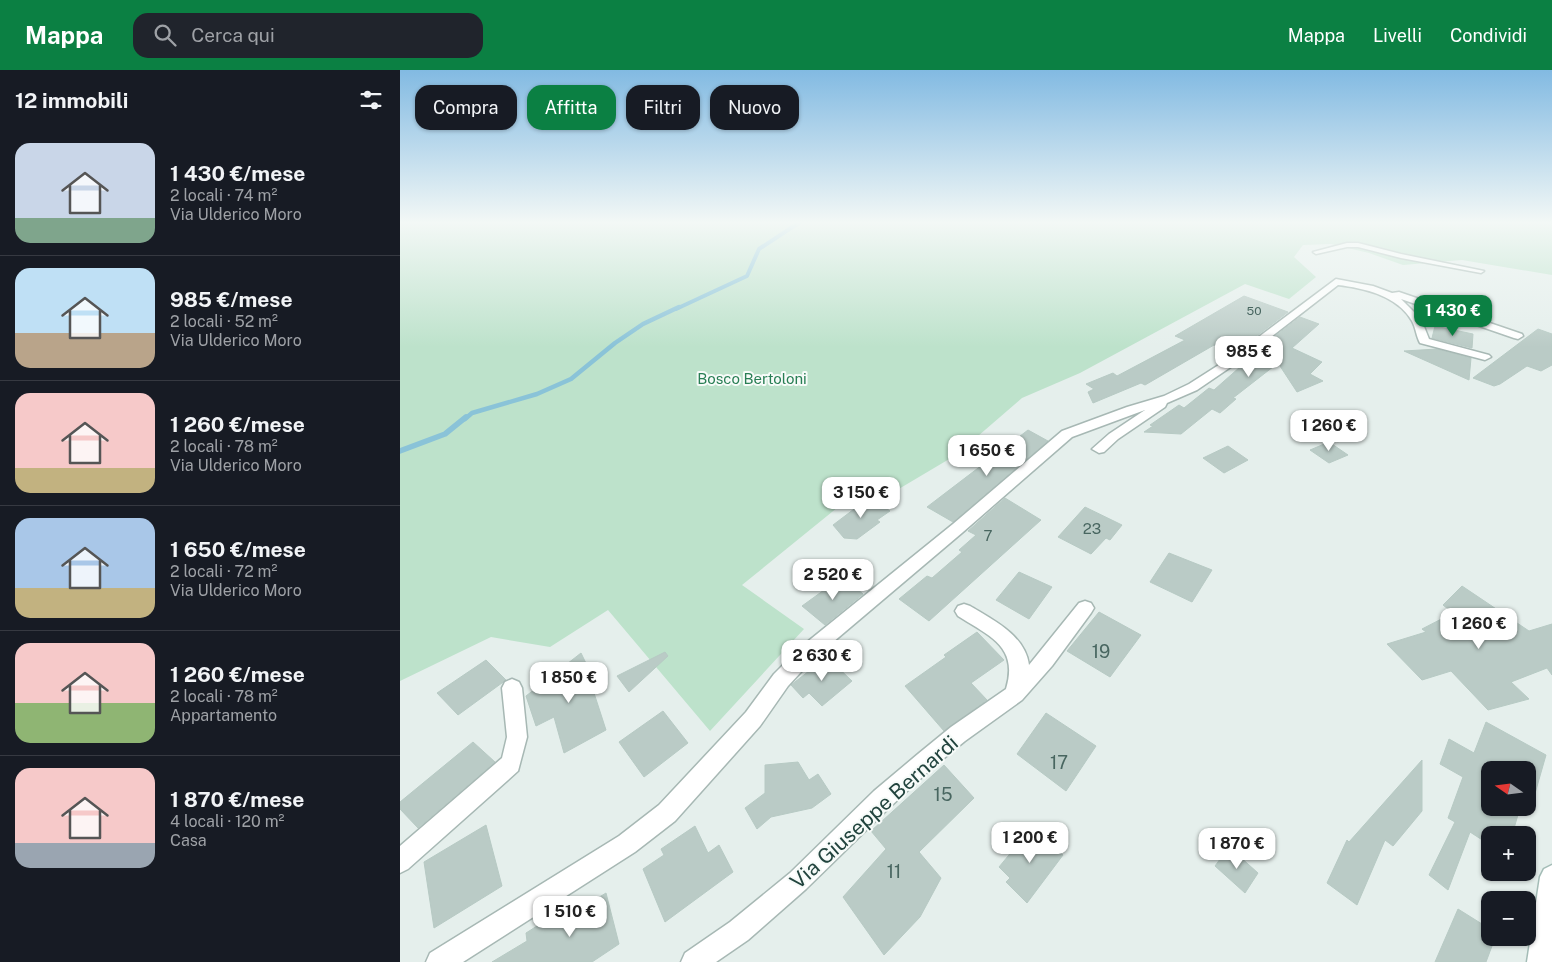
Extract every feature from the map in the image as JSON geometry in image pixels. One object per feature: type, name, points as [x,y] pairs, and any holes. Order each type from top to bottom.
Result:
[{"type":"street","points":[[1361,275],[1369,284],[1518,336]]},
{"type":"street","points":[[1099,449],[1110,437],[1143,418],[1168,399],[1218,372],[1343,277],[1397,298],[1418,321],[1424,341],[1485,357]]},
{"type":"street","points":[[439,962],[627,844],[666,813],[753,719],[781,680],[807,653],[958,528],[1067,434],[1131,410],[1168,399]]},
{"type":"street","name":"Via Giuseppe Bernardi","points":[[694,962],[739,931],[798,881],[882,799],[925,761],[958,734],[1015,694],[1045,660],[1085,608]]},
{"type":"street","points":[[964,611],[1000,635],[1014,650],[1020,668],[1015,694]]},
{"type":"street","points":[[400,861],[511,764],[517,737],[512,688]]},
{"type":"street","points":[[1540,962],[1552,877]]},
{"type":"lane","points":[[1442,264],[1481,271]]},
{"type":"green space","name":"Bosco Bertoloni","points":[[400,264],[1301,264],[1316,277],[1289,299],[1245,284],[1080,373],[1022,398],[956,455],[892,493],[864,486],[742,585],[804,629],[710,731],[608,610],[550,647],[491,637],[400,681]]},
{"type":"green space","name":"Bosco Bertoloni","points":[[1484,264],[1552,264],[1552,275]]},
{"type":"building","points":[[1244,296],[1288,312],[1234,353],[1214,345],[1145,385],[1141,383],[1093,403],[1088,392],[1094,389],[1086,384],[1113,373],[1117,376],[1185,340],[1175,336]]},
{"type":"building","points":[[1300,317],[1319,324],[1292,348],[1322,362],[1310,374],[1323,381],[1297,392],[1278,363],[1233,398],[1236,399],[1220,413],[1212,409],[1181,434],[1144,432],[1153,426],[1150,425],[1179,405],[1184,408],[1209,388],[1214,390],[1249,359],[1247,358]]},
{"type":"building","points":[[1435,326],[1473,334],[1472,348],[1432,338]]},
{"type":"building","points":[[1538,329],[1552,334],[1552,365],[1541,371],[1527,366],[1494,386],[1473,378]]},
{"type":"building","points":[[1437,349],[1471,358],[1469,380],[1404,351]]},
{"type":"building","points":[[1339,420],[1356,428],[1338,442],[1321,433]]},
{"type":"building","points":[[1028,430],[1048,441],[953,522],[927,507]]},
{"type":"building","points":[[1329,442],[1348,455],[1329,463],[1310,450]]},
{"type":"building","points":[[1228,446],[1248,460],[1224,473],[1203,458]]},
{"type":"building","points":[[870,497],[890,511],[877,520],[880,522],[857,539],[844,538],[833,525]]},
{"type":"building","points":[[1005,498],[1041,520],[929,621],[899,599],[927,576],[932,578],[962,552],[959,550],[976,535],[968,531]]},
{"type":"building","points":[[1085,507],[1122,525],[1110,540],[1106,538],[1091,554],[1058,537]]},
{"type":"building","points":[[1169,553],[1212,570],[1192,602],[1150,582]]},
{"type":"building","points":[[1019,572],[1052,587],[1029,619],[996,600]]},
{"type":"building","points":[[842,577],[863,594],[825,625],[802,606]]},
{"type":"building","points":[[1462,586],[1529,631],[1552,624],[1552,675],[1547,668],[1511,682],[1529,699],[1488,710],[1451,671],[1422,680],[1387,644],[1426,632],[1422,629],[1453,613],[1443,605]]},
{"type":"building","points":[[1099,612],[1141,635],[1110,677],[1067,651]]},
{"type":"building","points":[[977,632],[1004,660],[971,683],[987,700],[944,731],[905,686]]},
{"type":"building","points":[[665,652],[668,656],[629,692],[617,676]]},
{"type":"building","points":[[581,653],[599,690],[594,693],[606,730],[564,753],[554,717],[536,726],[526,696]]},
{"type":"building","points":[[827,657],[852,681],[822,706],[809,693],[803,698],[791,685]]},
{"type":"building","points":[[486,660],[506,680],[458,715],[437,693]]},
{"type":"building","points":[[663,711],[688,743],[644,777],[619,742]]},
{"type":"building","points":[[1046,713],[1096,746],[1066,791],[1017,754]]},
{"type":"building","points":[[1486,722],[1546,755],[1536,790],[1536,761],[1481,761],[1481,816],[1518,816],[1515,826],[1481,826],[1481,839],[1470,832],[1448,890],[1429,875],[1455,822],[1448,818],[1463,777],[1440,764],[1449,739],[1474,753]]},
{"type":"building","points":[[473,742],[495,762],[418,828],[400,809],[400,802]]},
{"type":"building","points":[[1422,760],[1422,811],[1393,846],[1385,840],[1357,905],[1327,883],[1347,840],[1349,842]]},
{"type":"building","points":[[798,762],[809,780],[818,774],[831,794],[812,808],[771,817],[757,829],[745,808],[765,793],[765,765]]},
{"type":"building","points":[[944,765],[974,798],[919,852],[941,878],[920,917],[884,955],[843,897],[886,849],[871,831]]},
{"type":"building","points":[[486,825],[502,886],[434,928],[424,862]]},
{"type":"building","points":[[695,826],[708,853],[719,845],[733,872],[665,922],[643,869],[664,855],[661,849]]},
{"type":"building","points":[[1032,827],[1063,855],[1027,903],[1006,882],[1010,878],[999,867]]},
{"type":"building","points":[[1229,847],[1258,873],[1245,893],[1215,866]]},
{"type":"building","points":[[606,893],[619,944],[592,962],[492,962],[527,941],[526,933],[548,919],[550,927]]},
{"type":"building","points":[[1458,909],[1481,923],[1481,946],[1492,946],[1486,962],[1435,962]]},
{"type":"waterway","points":[[676,309],[747,276],[752,264]]},
{"type":"waterway","points":[[465,419],[472,413],[537,394],[571,379],[615,343],[643,324],[679,307]]},
{"type":"waterway","points":[[400,451],[445,434],[466,417]]}]
